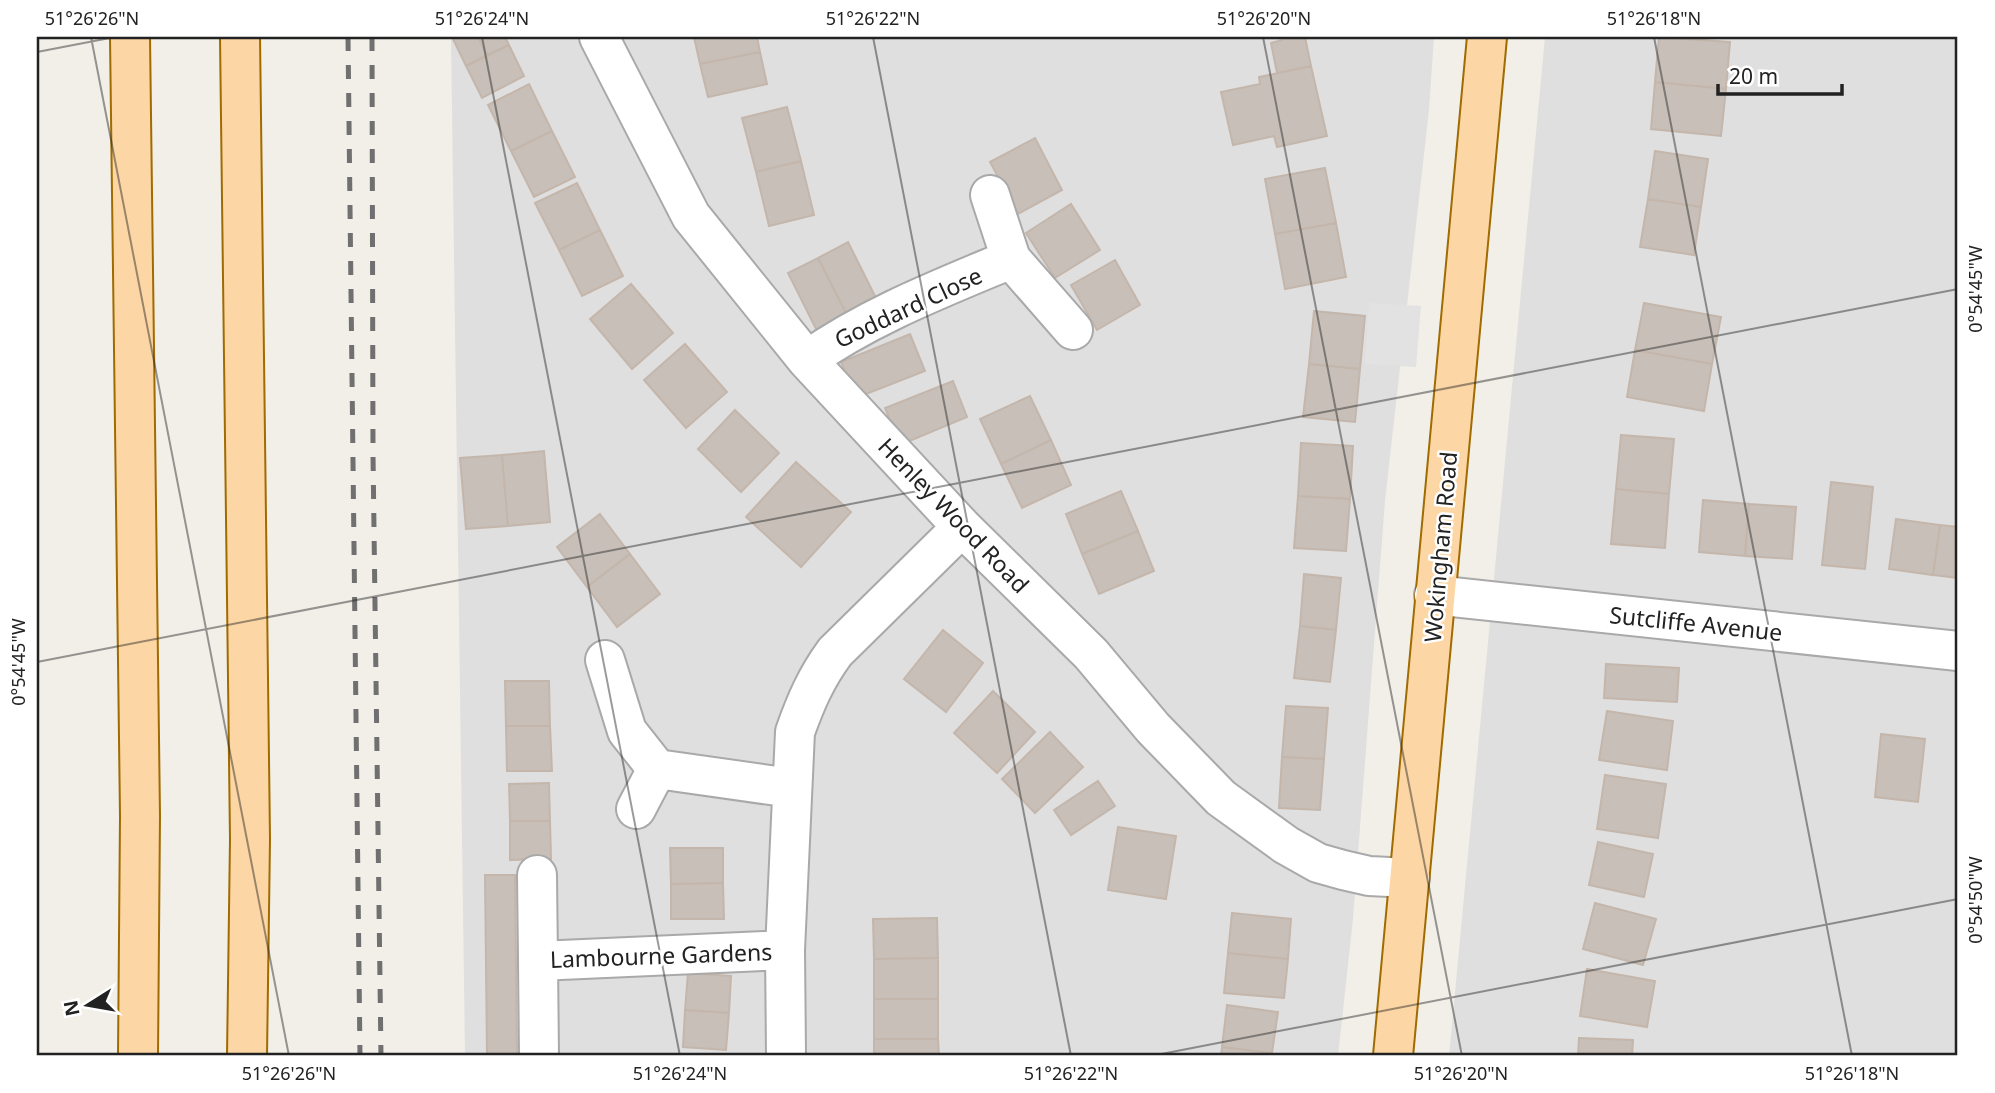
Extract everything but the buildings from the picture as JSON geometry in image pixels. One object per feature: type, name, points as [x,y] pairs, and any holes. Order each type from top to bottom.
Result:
[{"type":"main road","points":[[131,37],[140,816],[138,1056]]},
{"type":"main road","points":[[240,37],[250,839],[247,1056]]},
{"type":"main road","name":"Wokingham Road","points":[[1393,1056],[1487,37]]},
{"type":"street","name":"Henley Wood Road","points":[[599,37],[691,216],[807,360],[962,527],[1091,654],[1153,728],[1221,797],[1286,845],[1318,863],[1369,876],[1410,878]]},
{"type":"street","name":"Goddard Close","points":[[990,195],[1011,259],[1073,330]]},
{"type":"street","name":"Goddard Close","points":[[807,360],[829,344],[922,296],[1011,259]]},
{"type":"street","name":"Lambourne Gardens","points":[[786,1056],[785,950],[791,788],[795,732],[804,704],[818,676],[835,652],[962,527]]},
{"type":"street","name":"Sutcliffe Avenue","points":[[1434,595],[1958,651]]},
{"type":"street","points":[[605,660],[627,732],[657,769],[791,788]]},
{"type":"street","points":[[636,809],[657,769]]},
{"type":"street","name":"Lambourne Gardens","points":[[537,875],[539,1056]]},
{"type":"street","name":"Lambourne Gardens","points":[[538,961],[785,950]]},
{"type":"shaded area","points":[[451,37],[1434,37],[1429,110],[1385,501],[1353,919],[1338,1056],[465,1056]]},
{"type":"shaded area","points":[[1545,37],[1958,37],[1958,1056],[1449,1056]]},
{"type":"shaded area","points":[[1369,303],[1421,306],[1416,367],[1365,364]]},
{"type":"railway","points":[[348,37],[360,1056]]},
{"type":"railway","points":[[372,37],[373,454],[381,1056]]}]
